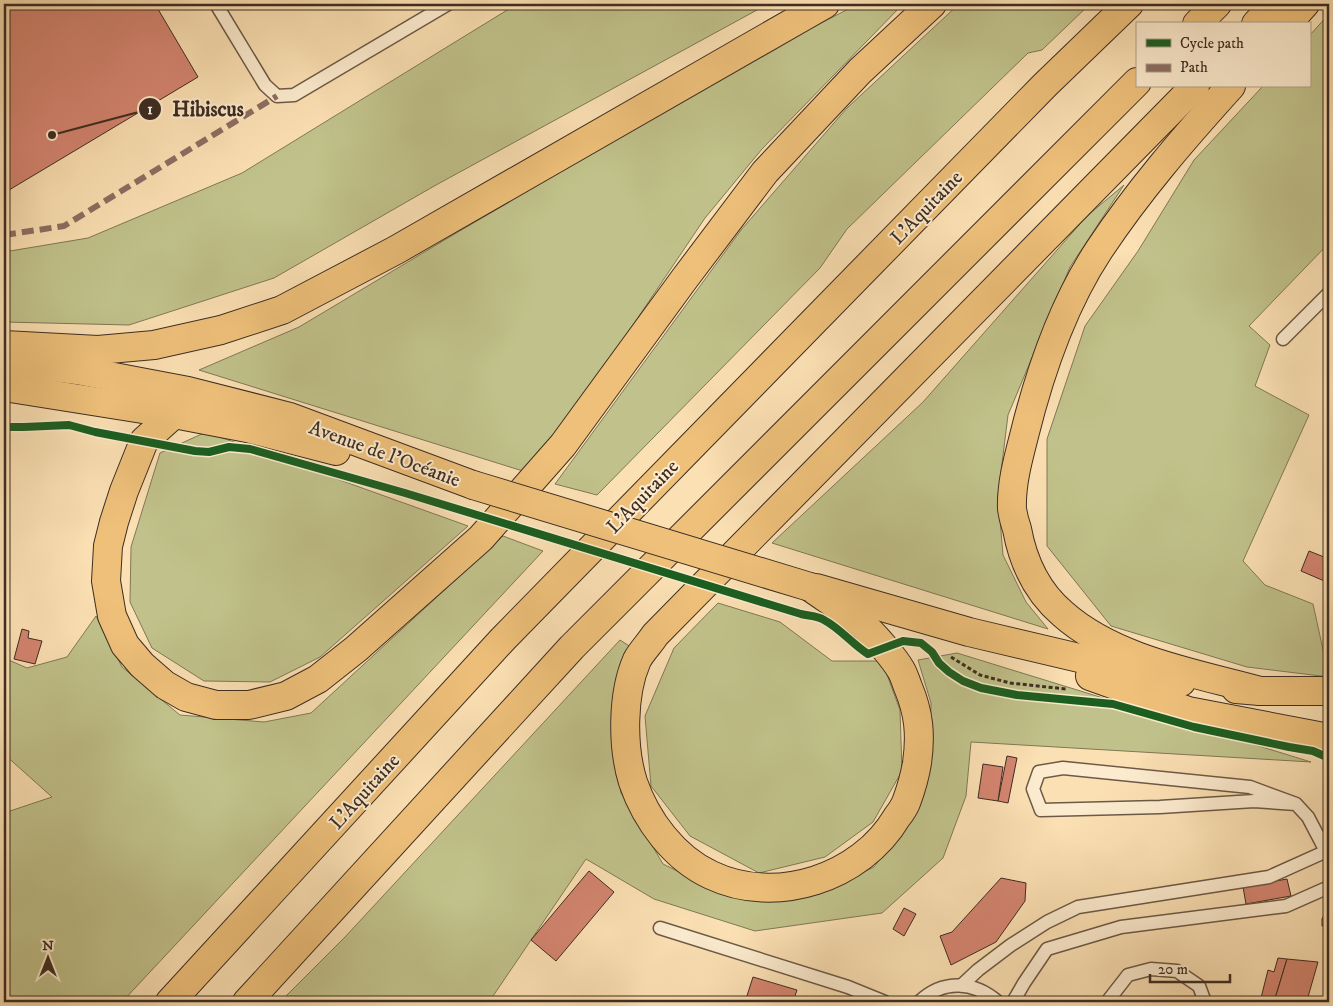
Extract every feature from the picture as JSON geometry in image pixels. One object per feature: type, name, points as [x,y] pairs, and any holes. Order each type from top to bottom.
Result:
[{"type":"main road","points":[[4,345],[98,350],[154,345],[221,330],[282,310],[396,250],[825,4]]},
{"type":"main road","points":[[174,414],[144,441],[114,522],[108,546],[106,581],[112,616],[125,644],[142,665],[164,685],[186,697],[216,705],[249,705],[286,696],[318,679],[349,655],[481,538],[563,445],[765,172],[860,70],[932,4]]},
{"type":"main road","name":"L'Aquitaine","points":[[170,1002],[503,639],[1045,85],[1129,4]]},
{"type":"main road","points":[[1199,22],[1217,4]]},
{"type":"main road","points":[[1258,22],[1275,4]]},
{"type":"main road","points":[[1289,22],[1306,4]]},
{"type":"main road","points":[[247,1002],[572,647],[1136,83]]},
{"type":"main road","points":[[810,587],[866,628],[901,670],[916,706],[920,742],[916,769],[907,802],[891,828],[870,851],[848,867],[804,884],[773,888],[742,885],[710,875],[685,858],[668,843],[638,797],[629,770],[626,744],[626,710],[629,686],[638,660],[655,635],[1193,88]]},
{"type":"main road","points":[[1229,88],[1150,179],[1099,251],[1067,307],[1047,358],[1028,419],[1016,470],[1012,509],[1027,565],[1041,592],[1085,632],[1132,654],[1260,691]]},
{"type":"main road","name":"Avenue de l'Océanie","points":[[4,361],[77,370],[188,391],[290,417],[473,485]]},
{"type":"main road","name":"Avenue de l'Océanie","points":[[4,387],[174,414],[247,428],[473,485]]},
{"type":"main road","points":[[473,485],[810,587],[969,632],[1199,686],[1260,691],[1329,691]]},
{"type":"main road","points":[[969,632],[1188,711],[1329,738]]},
{"type":"lane","points":[[216,4],[265,85],[277,96],[294,96],[448,4]]},
{"type":"lane","points":[[1283,339],[1329,293]]},
{"type":"lane","points":[[962,986],[978,970],[1010,945],[1047,922],[1078,908],[1269,877],[1328,853],[1308,818],[1296,804],[1250,787],[1063,768],[1040,772],[1033,789],[1041,810],[1160,807],[1254,800],[1296,804]]},
{"type":"lane","points":[[1013,1002],[1048,949],[1121,927],[1286,906],[1329,887]]},
{"type":"lane","points":[[660,928],[848,987],[885,1002]]},
{"type":"lane","points":[[1107,1002],[1128,975],[1151,968],[1177,971],[1199,986],[1205,1002]]},
{"type":"lane","points":[[919,1002],[932,992],[946,986],[975,988],[988,994],[998,1002]]},
{"type":"path","points":[[808,616],[823,619],[830,623]]},
{"type":"path","points":[[945,654],[980,675],[1010,683],[1072,690]]},
{"type":"green space","points":[[517,4],[768,4],[436,185],[274,278],[129,325],[4,322],[4,252],[88,238],[242,173]]},
{"type":"green space","points":[[858,4],[903,4],[762,149],[705,218],[600,374],[526,472],[199,370],[299,327],[769,50]]},
{"type":"green space","points":[[959,4],[1090,4],[1042,50],[1028,53],[847,229],[820,268],[597,495],[555,484],[741,230],[847,108]]},
{"type":"green space","points":[[1329,14],[1329,243],[1249,326],[1270,345],[1255,386],[1309,415],[1243,561],[1265,585],[1313,604],[1329,677],[1247,667],[1111,626],[1047,546],[1047,439],[1085,326],[1138,251],[1194,160],[1261,88],[1310,88],[1310,35]]},
{"type":"green space","points":[[1124,185],[1070,267],[1008,415],[998,496],[1003,555],[1026,602],[1048,629],[772,543],[923,402],[1087,216]]},
{"type":"green space","points":[[206,432],[468,526],[320,657],[270,682],[204,681],[152,648],[130,602],[131,547],[160,453]]},
{"type":"green space","points":[[503,536],[543,551],[122,1002],[4,1002],[4,813],[52,797],[4,754],[4,658],[27,668],[67,657],[96,616],[122,667],[180,715],[264,722],[311,713]]},
{"type":"green space","points":[[718,603],[780,622],[832,661],[882,661],[900,710],[902,771],[873,822],[825,857],[759,873],[690,836],[651,786],[645,716],[674,648]]},
{"type":"green space","points":[[620,640],[634,649],[618,687],[612,742],[621,793],[663,864],[710,887],[831,888],[874,867],[912,818],[930,762],[931,703],[918,660],[957,653],[1311,762],[971,742],[966,796],[943,858],[882,913],[755,931],[654,899],[586,859],[489,1002],[280,1002],[345,937]]},
{"type":"building","points":[[4,4],[155,4],[198,77],[4,193]]},
{"type":"building","points":[[1309,551],[1329,559],[1329,583],[1301,571]]},
{"type":"building","points":[[22,629],[29,631],[28,638],[42,641],[35,664],[14,659]]},
{"type":"building","points":[[1007,756],[1017,758],[1008,803],[998,801]]},
{"type":"building","points":[[983,764],[1003,767],[998,801],[978,798]]},
{"type":"building","points":[[589,871],[614,892],[556,961],[531,940]]},
{"type":"building","points":[[1001,878],[1026,883],[1025,901],[996,942],[951,965],[940,936],[952,932]]},
{"type":"building","points":[[1287,879],[1291,896],[1246,904],[1243,887]]},
{"type":"building","points":[[904,908],[916,914],[904,936],[893,929]]},
{"type":"building","points":[[1329,910],[1329,925],[1322,926],[1322,919],[1326,911]]},
{"type":"building","points":[[1278,958],[1287,959],[1274,1002],[1260,1002],[1268,970],[1274,972]]},
{"type":"building","points":[[1287,959],[1318,962],[1308,997],[1324,1002],[1274,1002]]},
{"type":"building","points":[[753,977],[797,990],[793,1002],[745,1002]]},
{"type":"marked path","points":[[4,235],[64,226],[277,96]]},
{"type":"cycle path","points":[[4,427],[69,425],[95,432],[195,451],[209,452],[229,447],[250,449],[405,493],[819,618],[836,628],[868,654],[903,641],[921,643],[932,652],[939,663],[949,672],[963,681],[981,688],[1017,695],[1113,704],[1194,727],[1313,751],[1329,758]]},
{"type":"place","name":"Hibiscus","points":[[52,135]]}]
